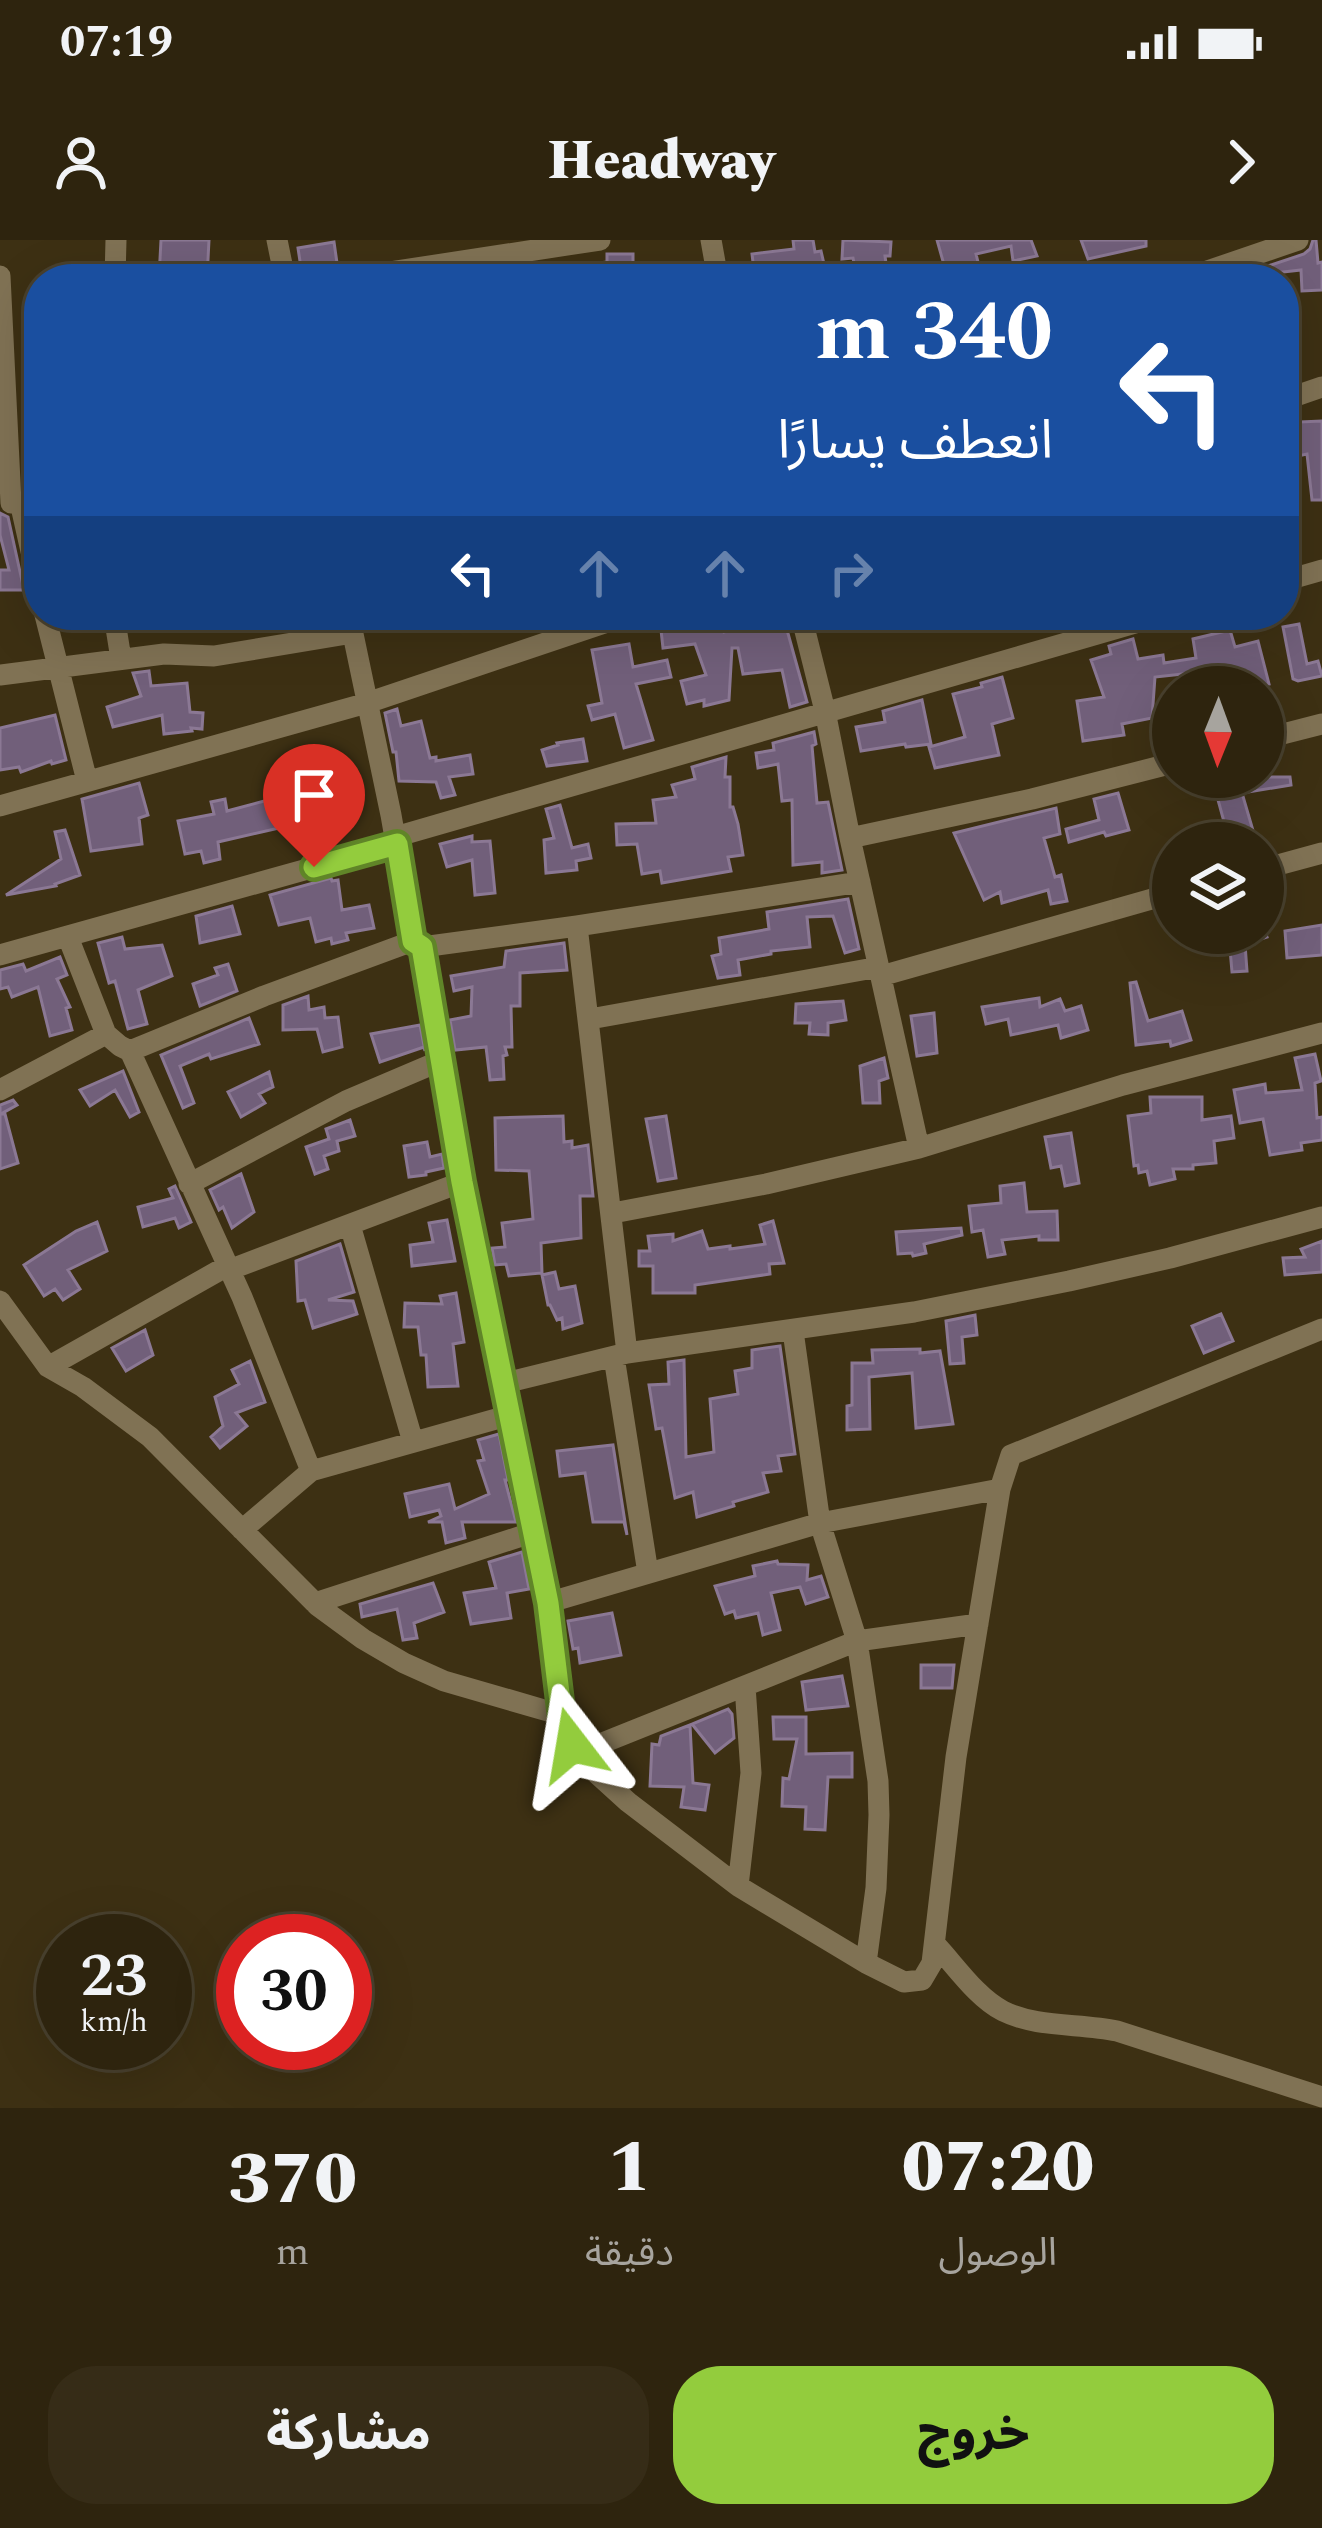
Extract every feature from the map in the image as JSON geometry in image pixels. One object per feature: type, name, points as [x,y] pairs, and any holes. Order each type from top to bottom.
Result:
[{"type":"street","points":[[442,264],[600,240]]},
{"type":"street","points":[[1228,264],[1298,240]]},
{"type":"street","points":[[0,276],[18,503]]},
{"type":"street","points":[[48,630],[87,781]]},
{"type":"street","points":[[116,630],[121,659]]},
{"type":"street","points":[[0,675],[164,653],[214,656],[325,630]]},
{"type":"street","points":[[352,630],[548,1603],[562,1718],[575,1754],[628,1802],[738,1886],[866,1963],[904,1982],[922,1980],[929,1972],[934,1944],[956,1756],[1000,1489],[1011,1455],[1322,1329]]},
{"type":"street","points":[[0,806],[368,703],[584,630]]},
{"type":"street","points":[[805,630],[919,1148]]},
{"type":"street","points":[[0,955],[1110,630]]},
{"type":"street","points":[[1284,734],[1322,724]]},
{"type":"street","points":[[850,838],[1152,768]]},
{"type":"street","points":[[1284,863],[1322,853]]},
{"type":"street","points":[[130,1051],[264,996],[417,944],[577,926],[860,882]]},
{"type":"street","points":[[590,1019],[880,971],[1152,899]]},
{"type":"street","points":[[577,926],[613,1213],[621,1355],[648,1573]]},
{"type":"street","points":[[68,937],[106,1034],[130,1051],[261,1342],[310,1471]]},
{"type":"street","points":[[613,1213],[919,1148],[1123,1085],[1322,1033]]},
{"type":"street","points":[[0,1090],[106,1034]]},
{"type":"street","points":[[190,1184],[346,1101],[440,1060]]},
{"type":"street","points":[[48,1366],[228,1268],[462,1182]]},
{"type":"street","points":[[505,1384],[621,1355],[914,1312],[1069,1281],[1322,1217]]},
{"type":"street","points":[[350,1225],[413,1442]]},
{"type":"street","points":[[0,1301],[48,1366],[150,1437],[315,1603],[363,1639],[443,1681],[562,1718]]},
{"type":"street","points":[[793,1331],[820,1523],[857,1641],[878,1781],[876,1888],[866,1963]]},
{"type":"street","points":[[242,1530],[310,1471],[510,1414]]},
{"type":"street","points":[[548,1603],[820,1523],[1000,1489]]},
{"type":"street","points":[[315,1603],[534,1532]]},
{"type":"street","points":[[575,1754],[857,1641],[978,1624]]},
{"type":"street","points":[[738,1886],[751,1773],[745,1686]]},
{"type":"street","points":[[934,1944],[999,2009],[1020,2018],[1117,2031],[1322,2097]]},
{"type":"building","points":[[161,240],[209,240],[208,264],[160,264]]},
{"type":"building","points":[[793,240],[813,240],[824,264],[753,264],[752,254],[794,249]]},
{"type":"building","points":[[843,240],[891,242],[886,264],[842,259]]},
{"type":"building","points":[[937,240],[1031,240],[1037,256],[1013,261],[1011,246],[976,254],[978,264],[944,264]]},
{"type":"building","points":[[1081,240],[1146,240],[1146,246],[1088,259]]},
{"type":"building","points":[[1316,240],[1322,290],[1302,291],[1299,264],[1274,264],[1310,249]]},
{"type":"building","points":[[334,242],[337,263],[300,264],[298,248]]},
{"type":"building","points":[[607,254],[633,254],[633,264],[590,264],[607,262]]},
{"type":"building","points":[[1299,416],[1300,422],[1322,421],[1322,500],[1312,500],[1307,454],[1299,456]]},
{"type":"building","points":[[0,513],[8,517],[24,590],[0,590],[0,570],[9,570]]},
{"type":"building","points":[[1299,624],[1307,664],[1318,661],[1322,676],[1293,679],[1284,630],[1299,630]]},
{"type":"building","points":[[661,630],[787,630],[807,702],[790,707],[782,670],[743,674],[738,648],[732,648],[729,700],[704,706],[704,700],[687,704],[681,681],[706,675],[695,644],[663,648]]},
{"type":"building","points":[[1230,630],[1235,647],[1258,641],[1264,666],[1152,666],[1152,718],[1122,724],[1124,735],[1083,741],[1077,701],[1104,697],[1091,660],[1111,654],[1109,646],[1133,639],[1138,659],[1163,655],[1164,663],[1196,658],[1193,639]]},
{"type":"building","points":[[629,644],[633,667],[667,660],[671,677],[636,684],[653,740],[624,748],[615,714],[592,720],[588,706],[602,703],[592,650]]},
{"type":"building","points":[[149,671],[151,686],[187,683],[190,712],[203,713],[202,729],[164,734],[162,715],[113,727],[107,707],[141,696],[133,673]]},
{"type":"building","points":[[1002,677],[1013,718],[992,724],[999,755],[935,768],[929,747],[965,737],[953,694]]},
{"type":"building","points":[[922,700],[931,744],[861,751],[856,727],[885,722],[883,711]]},
{"type":"building","points":[[397,709],[401,726],[421,721],[430,758],[470,755],[473,774],[449,777],[455,795],[441,798],[436,782],[399,781],[385,713]]},
{"type":"building","points":[[55,715],[66,760],[21,772],[19,767],[0,770],[0,728]]},
{"type":"building","points":[[814,732],[817,803],[828,802],[842,870],[822,873],[822,862],[793,865],[792,800],[782,801],[778,764],[758,768],[756,753],[774,750],[773,743]]},
{"type":"building","points":[[583,739],[587,761],[547,766],[542,750]]},
{"type":"building","points":[[726,757],[730,807],[743,855],[728,857],[731,871],[662,883],[660,871],[642,874],[637,844],[617,845],[616,824],[656,823],[653,800],[676,797],[672,785],[695,779],[692,767]]},
{"type":"building","points":[[139,783],[148,815],[139,818],[142,844],[91,851],[82,799]]},
{"type":"building","points":[[284,783],[292,825],[218,842],[220,859],[204,863],[201,851],[185,854],[178,821],[214,814],[211,802],[225,799],[227,811],[268,800],[267,785]]},
{"type":"building","points":[[1118,793],[1129,830],[1069,842],[1066,829],[1099,820],[1094,799]]},
{"type":"building","points":[[1217,798],[1243,798],[1250,822],[1224,822]]},
{"type":"building","points":[[560,805],[572,848],[588,844],[591,858],[576,861],[577,870],[546,873],[544,840],[554,838],[546,809]]},
{"type":"building","points":[[1056,808],[1060,834],[1044,838],[1067,901],[1051,904],[1048,890],[1002,903],[1000,892],[984,900],[954,833]]},
{"type":"building","points":[[65,830],[80,875],[56,886],[6,895],[61,859],[55,832]]},
{"type":"building","points":[[472,836],[472,842],[490,841],[495,893],[475,895],[472,860],[447,867],[440,844]]},
{"type":"building","points":[[338,880],[342,910],[369,905],[374,928],[346,933],[348,940],[332,944],[331,938],[316,942],[310,918],[279,925],[270,895]]},
{"type":"building","points":[[848,899],[859,949],[845,953],[833,916],[807,917],[810,947],[738,960],[740,975],[718,978],[712,956],[721,954],[719,938],[769,929],[767,912]]},
{"type":"building","points":[[232,906],[240,934],[200,943],[196,916]]},
{"type":"building","points":[[1322,925],[1322,955],[1287,958],[1285,931]]},
{"type":"building","points":[[122,937],[125,949],[162,945],[172,976],[138,990],[147,1024],[128,1029],[98,943]]},
{"type":"building","points":[[564,943],[567,970],[520,973],[520,1006],[511,1006],[512,1047],[505,1047],[504,1079],[490,1080],[486,1047],[455,1050],[450,1020],[471,1016],[472,987],[454,991],[451,976],[504,967],[506,951]]},
{"type":"building","points":[[1230,954],[1246,954],[1247,971],[1232,972]]},
{"type":"building","points":[[60,957],[67,975],[57,979],[70,1007],[66,1008],[72,1030],[50,1036],[38,987],[12,997],[8,987],[0,989],[0,970],[23,964],[26,971]]},
{"type":"building","points":[[228,964],[237,991],[200,1006],[193,984],[218,975],[215,968]]},
{"type":"building","points":[[1136,982],[1148,1021],[1182,1011],[1191,1040],[1171,1046],[1170,1041],[1136,1045],[1130,983]]},
{"type":"building","points":[[308,996],[309,1010],[324,1007],[325,1018],[338,1017],[342,1047],[323,1052],[317,1029],[283,1030],[283,1005]]},
{"type":"building","points":[[1039,998],[1040,1007],[1060,999],[1065,1011],[1081,1006],[1088,1030],[1061,1038],[1058,1025],[1011,1035],[1008,1019],[986,1024],[982,1007]]},
{"type":"building","points":[[843,1001],[846,1020],[828,1023],[828,1035],[809,1034],[810,1023],[795,1023],[796,1004]]},
{"type":"building","points":[[934,1013],[937,1053],[917,1056],[911,1016]]},
{"type":"building","points":[[249,1018],[259,1044],[211,1059],[209,1054],[180,1066],[194,1103],[183,1108],[161,1055]]},
{"type":"building","points":[[420,1025],[425,1051],[424,1047],[380,1062],[371,1034]]},
{"type":"building","points":[[1315,1054],[1321,1081],[1315,1083],[1322,1140],[1301,1143],[1302,1150],[1270,1155],[1263,1119],[1240,1123],[1234,1090],[1265,1084],[1266,1093],[1302,1090],[1295,1058]]},
{"type":"building","points":[[884,1058],[888,1078],[879,1081],[880,1103],[863,1103],[860,1066]]},
{"type":"building","points":[[123,1071],[139,1112],[130,1117],[115,1090],[90,1106],[80,1090]]},
{"type":"building","points":[[269,1072],[273,1087],[259,1094],[265,1103],[241,1117],[228,1092]]},
{"type":"building","points":[[1150,1097],[1202,1097],[1202,1120],[1231,1116],[1234,1138],[1214,1141],[1216,1163],[1173,1169],[1175,1179],[1150,1185],[1147,1171],[1139,1173],[1138,1165],[1134,1166],[1128,1116],[1151,1113]]},
{"type":"building","points":[[13,1100],[17,1105],[1,1114],[5,1114],[18,1163],[0,1169],[0,1105]]},
{"type":"building","points":[[563,1116],[564,1142],[572,1141],[572,1148],[588,1145],[593,1196],[580,1196],[581,1238],[541,1243],[542,1273],[509,1276],[506,1264],[495,1265],[492,1248],[505,1247],[502,1223],[533,1219],[529,1171],[496,1170],[495,1118]]},
{"type":"building","points":[[666,1116],[676,1178],[658,1181],[646,1119]]},
{"type":"building","points":[[350,1120],[355,1136],[337,1141],[339,1151],[324,1156],[328,1169],[315,1174],[306,1147],[329,1139],[326,1129]]},
{"type":"building","points":[[1071,1133],[1079,1183],[1065,1186],[1061,1166],[1051,1168],[1045,1137]]},
{"type":"building","points":[[427,1142],[430,1157],[442,1154],[444,1168],[409,1177],[404,1146]]},
{"type":"building","points":[[241,1174],[254,1212],[232,1228],[210,1190]]},
{"type":"building","points":[[1024,1183],[1027,1212],[1057,1211],[1058,1240],[1039,1240],[1039,1236],[1002,1240],[1005,1254],[988,1257],[983,1230],[972,1232],[969,1206],[1001,1203],[1000,1186]]},
{"type":"building","points":[[175,1186],[191,1222],[179,1228],[175,1218],[143,1227],[138,1207],[173,1198],[169,1189]]},
{"type":"building","points":[[447,1220],[455,1261],[412,1266],[410,1245],[433,1242],[429,1223]]},
{"type":"building","points":[[773,1221],[784,1263],[769,1264],[770,1274],[695,1285],[695,1293],[653,1293],[653,1266],[639,1266],[639,1251],[650,1251],[648,1236],[673,1234],[673,1241],[702,1231],[708,1249],[730,1249],[765,1244],[760,1225]]},
{"type":"building","points":[[97,1222],[107,1251],[68,1270],[80,1289],[63,1300],[55,1289],[44,1296],[24,1265]]},
{"type":"building","points":[[961,1228],[962,1235],[924,1244],[926,1253],[898,1254],[896,1232]]},
{"type":"building","points":[[1322,1241],[1322,1272],[1285,1275],[1283,1258],[1305,1257],[1301,1249]]},
{"type":"building","points":[[340,1244],[354,1292],[328,1300],[353,1301],[357,1314],[313,1328],[305,1300],[298,1301],[296,1261]]},
{"type":"building","points":[[555,1272],[559,1289],[575,1286],[582,1323],[563,1329],[562,1318],[557,1320],[548,1305],[542,1275]]},
{"type":"building","points":[[456,1293],[464,1342],[453,1344],[458,1386],[428,1387],[418,1327],[404,1327],[405,1303],[442,1304],[440,1296]]},
{"type":"building","points":[[1221,1314],[1233,1341],[1204,1353],[1192,1326]]},
{"type":"building","points":[[975,1315],[977,1335],[962,1337],[964,1363],[950,1364],[946,1321]]},
{"type":"building","points":[[145,1330],[153,1355],[126,1371],[112,1348]]},
{"type":"building","points":[[780,1346],[795,1454],[778,1456],[781,1471],[763,1473],[768,1492],[697,1517],[693,1492],[675,1498],[649,1385],[669,1384],[668,1362],[684,1360],[686,1457],[714,1452],[710,1399],[738,1394],[735,1371],[752,1368],[752,1350]]},
{"type":"building","points":[[920,1349],[920,1353],[940,1351],[953,1424],[916,1428],[912,1373],[869,1377],[870,1429],[847,1430],[852,1363],[873,1363],[872,1350]]},
{"type":"building","points":[[250,1361],[265,1402],[236,1413],[247,1426],[220,1448],[211,1437],[223,1426],[215,1397],[239,1384],[232,1370]]},
{"type":"building","points":[[499,1434],[516,1522],[462,1522],[465,1538],[446,1543],[442,1522],[428,1522],[441,1516],[439,1510],[410,1517],[405,1494],[449,1484],[455,1509],[489,1494],[478,1461],[484,1460],[478,1440]]},
{"type":"building","points":[[613,1445],[627,1535],[624,1522],[593,1522],[585,1473],[560,1476],[557,1451]]},
{"type":"building","points":[[522,1552],[529,1589],[507,1593],[511,1618],[471,1624],[464,1593],[496,1588],[489,1562]]},
{"type":"building","points":[[777,1561],[808,1565],[807,1580],[821,1576],[828,1597],[806,1604],[800,1587],[771,1593],[780,1630],[763,1635],[758,1613],[736,1618],[734,1611],[725,1614],[715,1586],[755,1576],[753,1566]]},
{"type":"building","points":[[433,1583],[444,1612],[414,1623],[417,1638],[403,1640],[397,1609],[362,1617],[360,1604]]},
{"type":"building","points":[[612,1613],[621,1655],[580,1663],[568,1621]]},
{"type":"building","points":[[921,1665],[954,1665],[952,1688],[921,1688]]},
{"type":"building","points":[[842,1676],[848,1706],[806,1710],[802,1682]]},
{"type":"building","points":[[728,1709],[734,1738],[715,1753],[692,1724]]},
{"type":"building","points":[[773,1717],[806,1717],[806,1754],[852,1753],[852,1777],[828,1777],[825,1830],[805,1829],[806,1807],[782,1806],[783,1778],[789,1779],[797,1739],[774,1739]]},
{"type":"building","points":[[690,1725],[693,1783],[709,1785],[705,1810],[681,1807],[684,1787],[650,1786],[652,1744],[659,1745],[661,1736]]},
{"type":"route","points":[[314,867],[397,844],[413,941],[422,947],[462,1182],[548,1603],[562,1718],[572,1745]]}]
